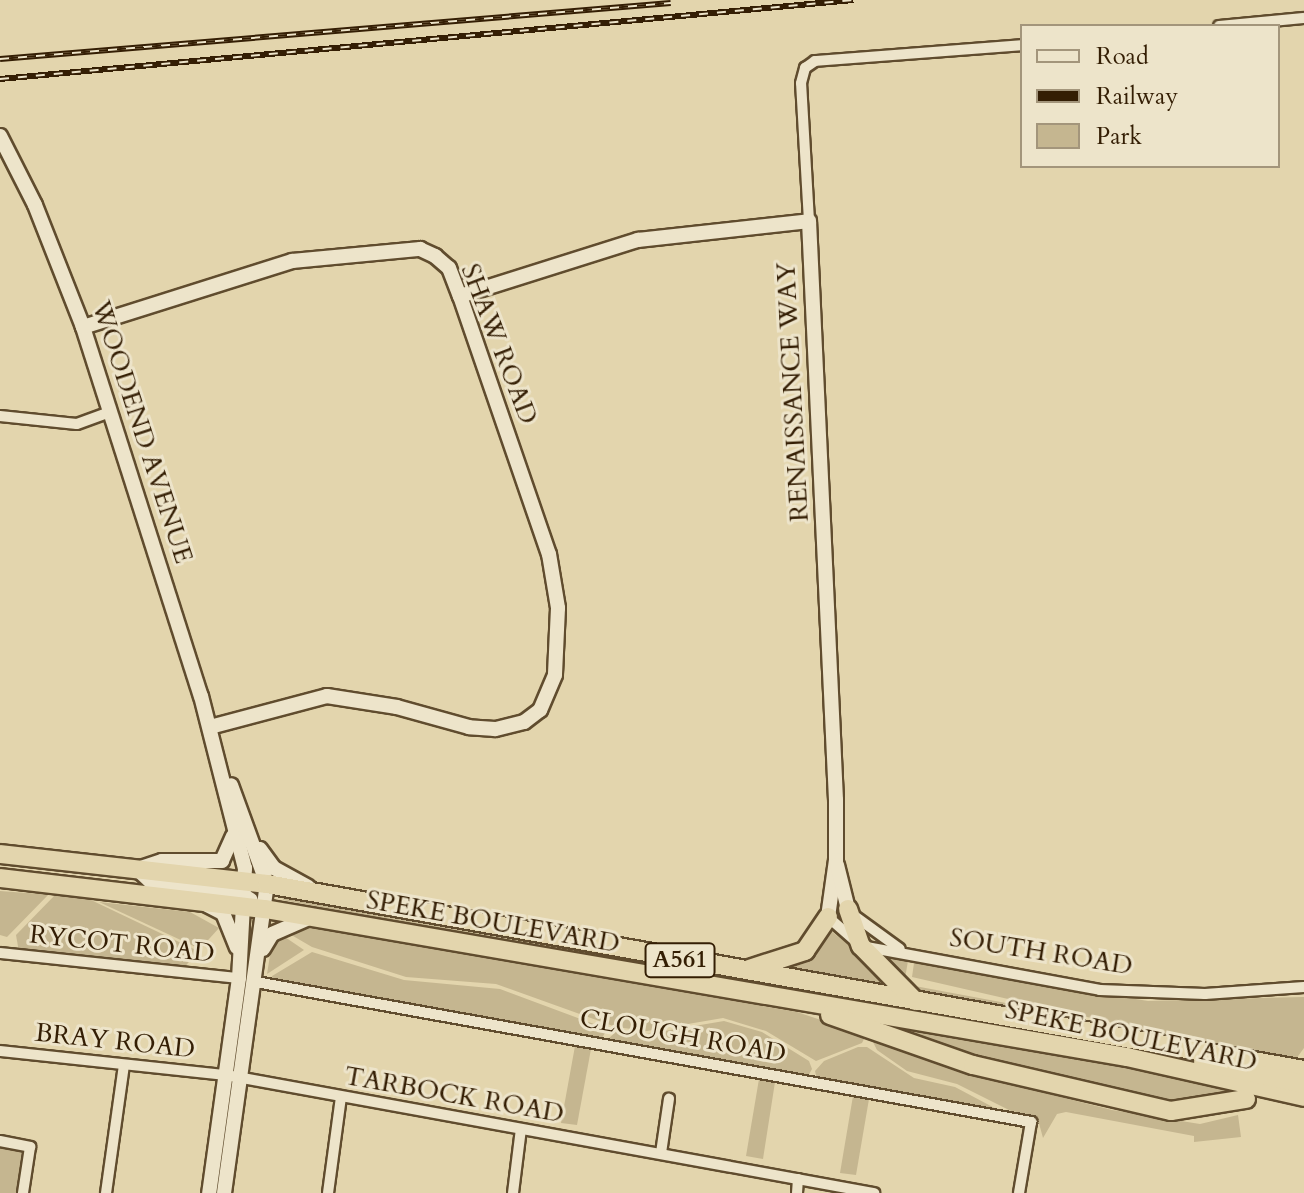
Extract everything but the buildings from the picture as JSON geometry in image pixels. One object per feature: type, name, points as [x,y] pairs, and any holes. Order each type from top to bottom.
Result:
[{"type":"highway","name":"SPEKE BOULEVARD","points":[[0,854],[137,869],[246,895]]},
{"type":"highway","name":"SPEKE BOULEVARD","points":[[0,878],[199,901],[246,895],[325,894],[738,971],[1304,1070]]},
{"type":"highway","name":"SPEKE BOULEVARD","points":[[266,896],[313,917],[1127,1057],[1303,1095]]},
{"type":"highway","points":[[848,909],[861,946],[916,1002]]},
{"type":"highway","points":[[738,971],[805,951],[828,917]]},
{"type":"highway","points":[[790,1000],[973,1065],[1171,1111],[1216,1108],[1246,1099]]},
{"type":"highway","name":"A561","points":[[1168,1045],[1207,1064],[1303,1095]]},
{"type":"street","points":[[1240,24],[1304,18]]},
{"type":"street","points":[[809,221],[801,83],[805,68],[815,61],[1020,45]]},
{"type":"street","name":"WOODEND AVENUE","points":[[0,136],[35,205],[83,327],[216,752],[266,896]]},
{"type":"street","name":"RENAISSANCE WAY","points":[[460,296],[638,240],[809,221],[836,860],[828,917]]},
{"type":"street","name":"SHAW ROAD","points":[[83,327],[292,261],[420,249],[449,268],[549,554],[559,643],[555,675],[540,710],[524,722],[495,729],[397,707],[315,697],[210,727]]},
{"type":"street","points":[[0,416],[77,424],[110,412]]},
{"type":"street","points":[[137,869],[162,861],[222,861],[233,845],[238,818]]},
{"type":"street","points":[[238,818],[274,868],[325,894]]},
{"type":"street","name":"WOODEND AVENUE","points":[[233,1077],[246,895],[238,818]]},
{"type":"street","points":[[836,860],[848,909]]},
{"type":"street","points":[[209,1193],[256,982],[266,896]]},
{"type":"street","name":"A561","points":[[266,896],[277,902],[369,918],[379,929]]},
{"type":"street","points":[[199,901],[229,921],[239,973]]},
{"type":"street","name":"SOUTH ROAD","points":[[848,909],[886,944],[913,954]]},
{"type":"street","points":[[259,957],[272,934],[313,917]]},
{"type":"street","points":[[828,917],[861,946]]},
{"type":"street","name":"SOUTH ROAD","points":[[861,946],[1100,990],[1205,994],[1304,987]]},
{"type":"street","name":"RYCOT ROAD","points":[[0,953],[239,973]]},
{"type":"street","name":"CLOUGH ROAD","points":[[256,982],[1031,1122],[1019,1193]]},
{"type":"street","name":"BRAY ROAD","points":[[0,1051],[233,1077]]},
{"type":"street","points":[[106,1193],[124,1065]]},
{"type":"street","points":[[224,1193],[233,1077]]},
{"type":"street","name":"TARBOCK ROAD","points":[[233,1077],[874,1193]]},
{"type":"street","points":[[328,1193],[341,1097]]},
{"type":"street","points":[[661,1153],[669,1099]]},
{"type":"street","points":[[513,1193],[521,1129]]},
{"type":"street","points":[[0,1141],[30,1147],[23,1193]]},
{"type":"street","points":[[797,1193],[798,1179]]},
{"type":"green space","points":[[0,891],[49,894],[7,937],[0,935]]},
{"type":"green space","points":[[56,894],[91,900],[198,951],[183,969],[19,952],[16,935]]},
{"type":"green space","points":[[282,896],[1143,1050],[1203,1070],[283,900]]},
{"type":"green space","points":[[99,902],[190,912],[219,928],[200,949]]},
{"type":"green space","points":[[307,927],[797,1012],[866,1035],[862,1043],[816,1061],[766,1031],[723,1018],[647,1031],[616,1027],[496,984],[406,977],[312,947],[288,933]]},
{"type":"green space","points":[[827,928],[854,949],[891,988],[781,969]]},
{"type":"green space","points":[[282,935],[304,950],[267,974],[272,943]]},
{"type":"green space","points":[[312,952],[404,980],[500,989],[602,1027],[605,1033],[600,1041],[272,981],[272,976]]},
{"type":"green space","points":[[867,954],[908,961],[904,984],[1055,1012],[1081,1023],[926,996],[897,983]]},
{"type":"green space","points":[[914,963],[1148,1001],[1304,997],[1304,1048],[1296,1059],[1157,1033],[912,977]]},
{"type":"green space","points":[[839,1012],[1122,1064],[1244,1094],[1171,1104],[1019,1073]]},
{"type":"green space","points":[[724,1021],[762,1032],[809,1061],[812,1069],[807,1078],[608,1039],[618,1030],[647,1034]]},
{"type":"green space","points":[[872,1040],[978,1076],[1112,1110],[1200,1124],[1238,1115],[1241,1137],[1194,1142],[1194,1136],[1066,1112],[1057,1114],[1043,1138],[1037,1116],[1011,1111],[957,1084],[907,1071],[877,1050]]},
{"type":"green space","points":[[575,1046],[591,1049],[577,1125],[561,1123]]},
{"type":"green space","points":[[858,1047],[867,1047],[914,1078],[955,1087],[1004,1113],[817,1080],[815,1071],[824,1061]]},
{"type":"green space","points":[[759,1079],[775,1082],[763,1159],[746,1156]]},
{"type":"green space","points":[[853,1096],[869,1099],[856,1175],[840,1173]]},
{"type":"green space","points":[[0,1145],[26,1153],[19,1193],[0,1193]]},
{"type":"railway","points":[[0,79],[853,0]]},
{"type":"railway","points":[[0,59],[671,3]]}]
